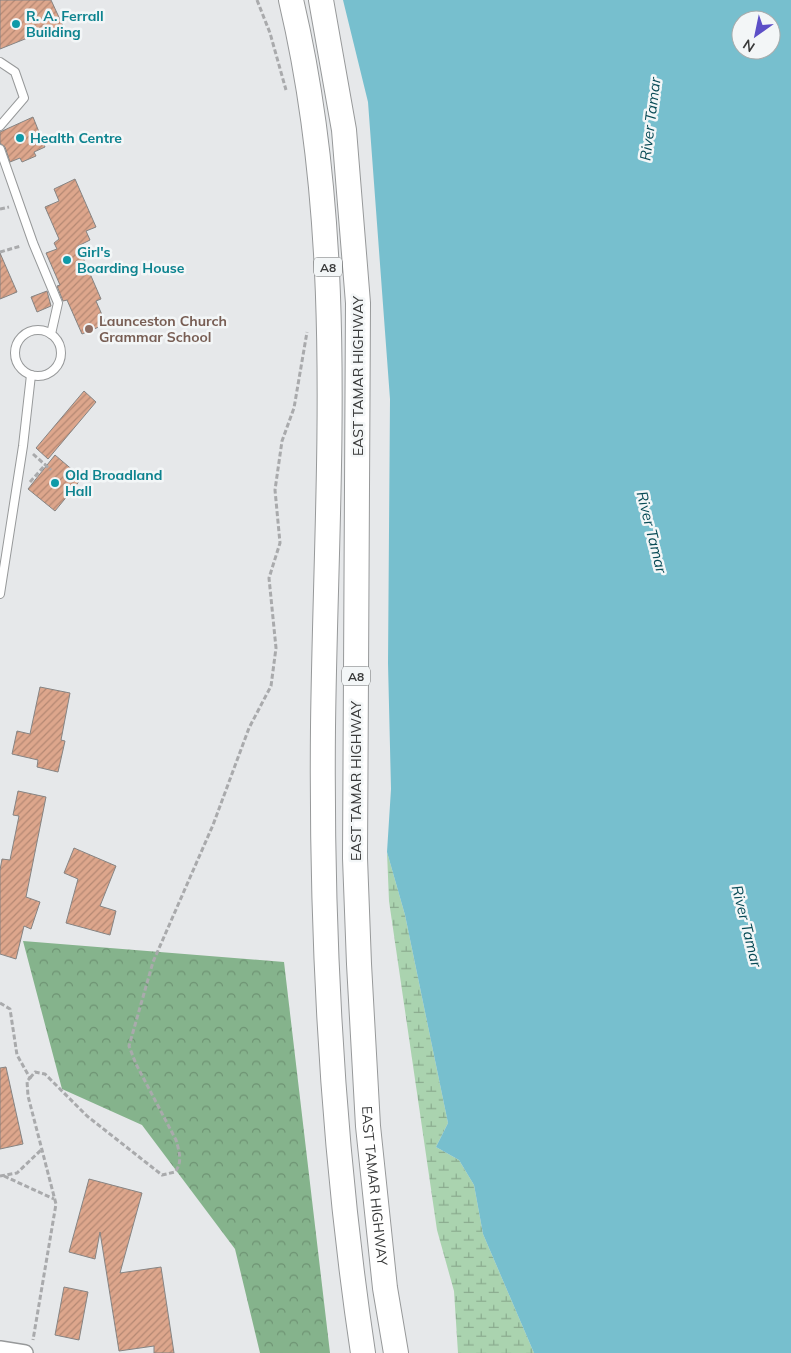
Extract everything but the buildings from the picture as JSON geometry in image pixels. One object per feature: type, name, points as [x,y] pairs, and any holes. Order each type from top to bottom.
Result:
[{"type":"highway","name":"EAST TAMAR HIGHWAY","points":[[291,0],[304,53],[319,166],[328,256],[330,492],[323,754],[326,964],[343,1199],[363,1353]]},
{"type":"highway","name":"EAST TAMAR HIGHWAY","points":[[321,0],[344,130],[358,303],[355,737],[355,858],[358,954],[368,1126],[385,1288],[396,1353]]},
{"type":"street","points":[[0,1348],[29,1349]]},
{"type":"lane","points":[[0,62],[14,72],[24,98],[0,126]]},
{"type":"lane","points":[[0,149],[33,242],[58,303],[51,334]]},
{"type":"lane","points":[[38,330],[51,334],[56,339],[61,352],[57,366],[46,374],[31,374],[20,366],[16,360],[15,353],[19,340],[30,331],[38,330]]},
{"type":"lane","points":[[0,594],[23,446],[31,374]]},
{"type":"path","points":[[257,0],[270,33],[288,95]]},
{"type":"path","points":[[0,252],[33,242]]},
{"type":"path","points":[[29,1349],[55,1215],[55,1200],[28,1096],[27,1081],[35,1072],[45,1074],[86,1116],[162,1175],[175,1172],[179,1167],[180,1153],[176,1140],[136,1064],[129,1046],[153,962],[213,825],[249,728],[271,686],[276,648],[269,578],[280,543],[275,490],[282,441],[294,408],[308,325]]},
{"type":"path","points":[[23,446],[51,470]]},
{"type":"path","points":[[0,1003],[10,1009],[17,1055],[30,1078]]},
{"type":"path","points":[[2,1176],[11,1176],[24,1169],[41,1150]]},
{"type":"path","points":[[2,1176],[55,1200]]},
{"type":"green space","points":[[387,852],[405,915],[448,1123],[436,1147],[459,1160],[474,1185],[483,1234],[534,1353],[458,1353],[454,1291],[437,1230],[389,901]]},
{"type":"green space","points":[[23,941],[284,962],[330,1353],[260,1353],[235,1249],[142,1125],[62,1089]]},
{"type":"water","name":"River Tamar","points":[[343,0],[791,0],[791,1353],[534,1353],[483,1234],[474,1185],[459,1160],[436,1147],[448,1123],[405,915],[387,852],[391,789],[388,663],[390,399],[368,102]]},
{"type":"place","name":"R. A. Ferrall Building","points":[[16,24]]},
{"type":"place","name":"Health Centre","points":[[20,138]]},
{"type":"place","name":"Girl's Boarding House","points":[[67,260]]},
{"type":"place","name":"Launceston Church Grammar School","points":[[89,329]]},
{"type":"place","name":"Old Broadland Hall","points":[[55,483]]}]
